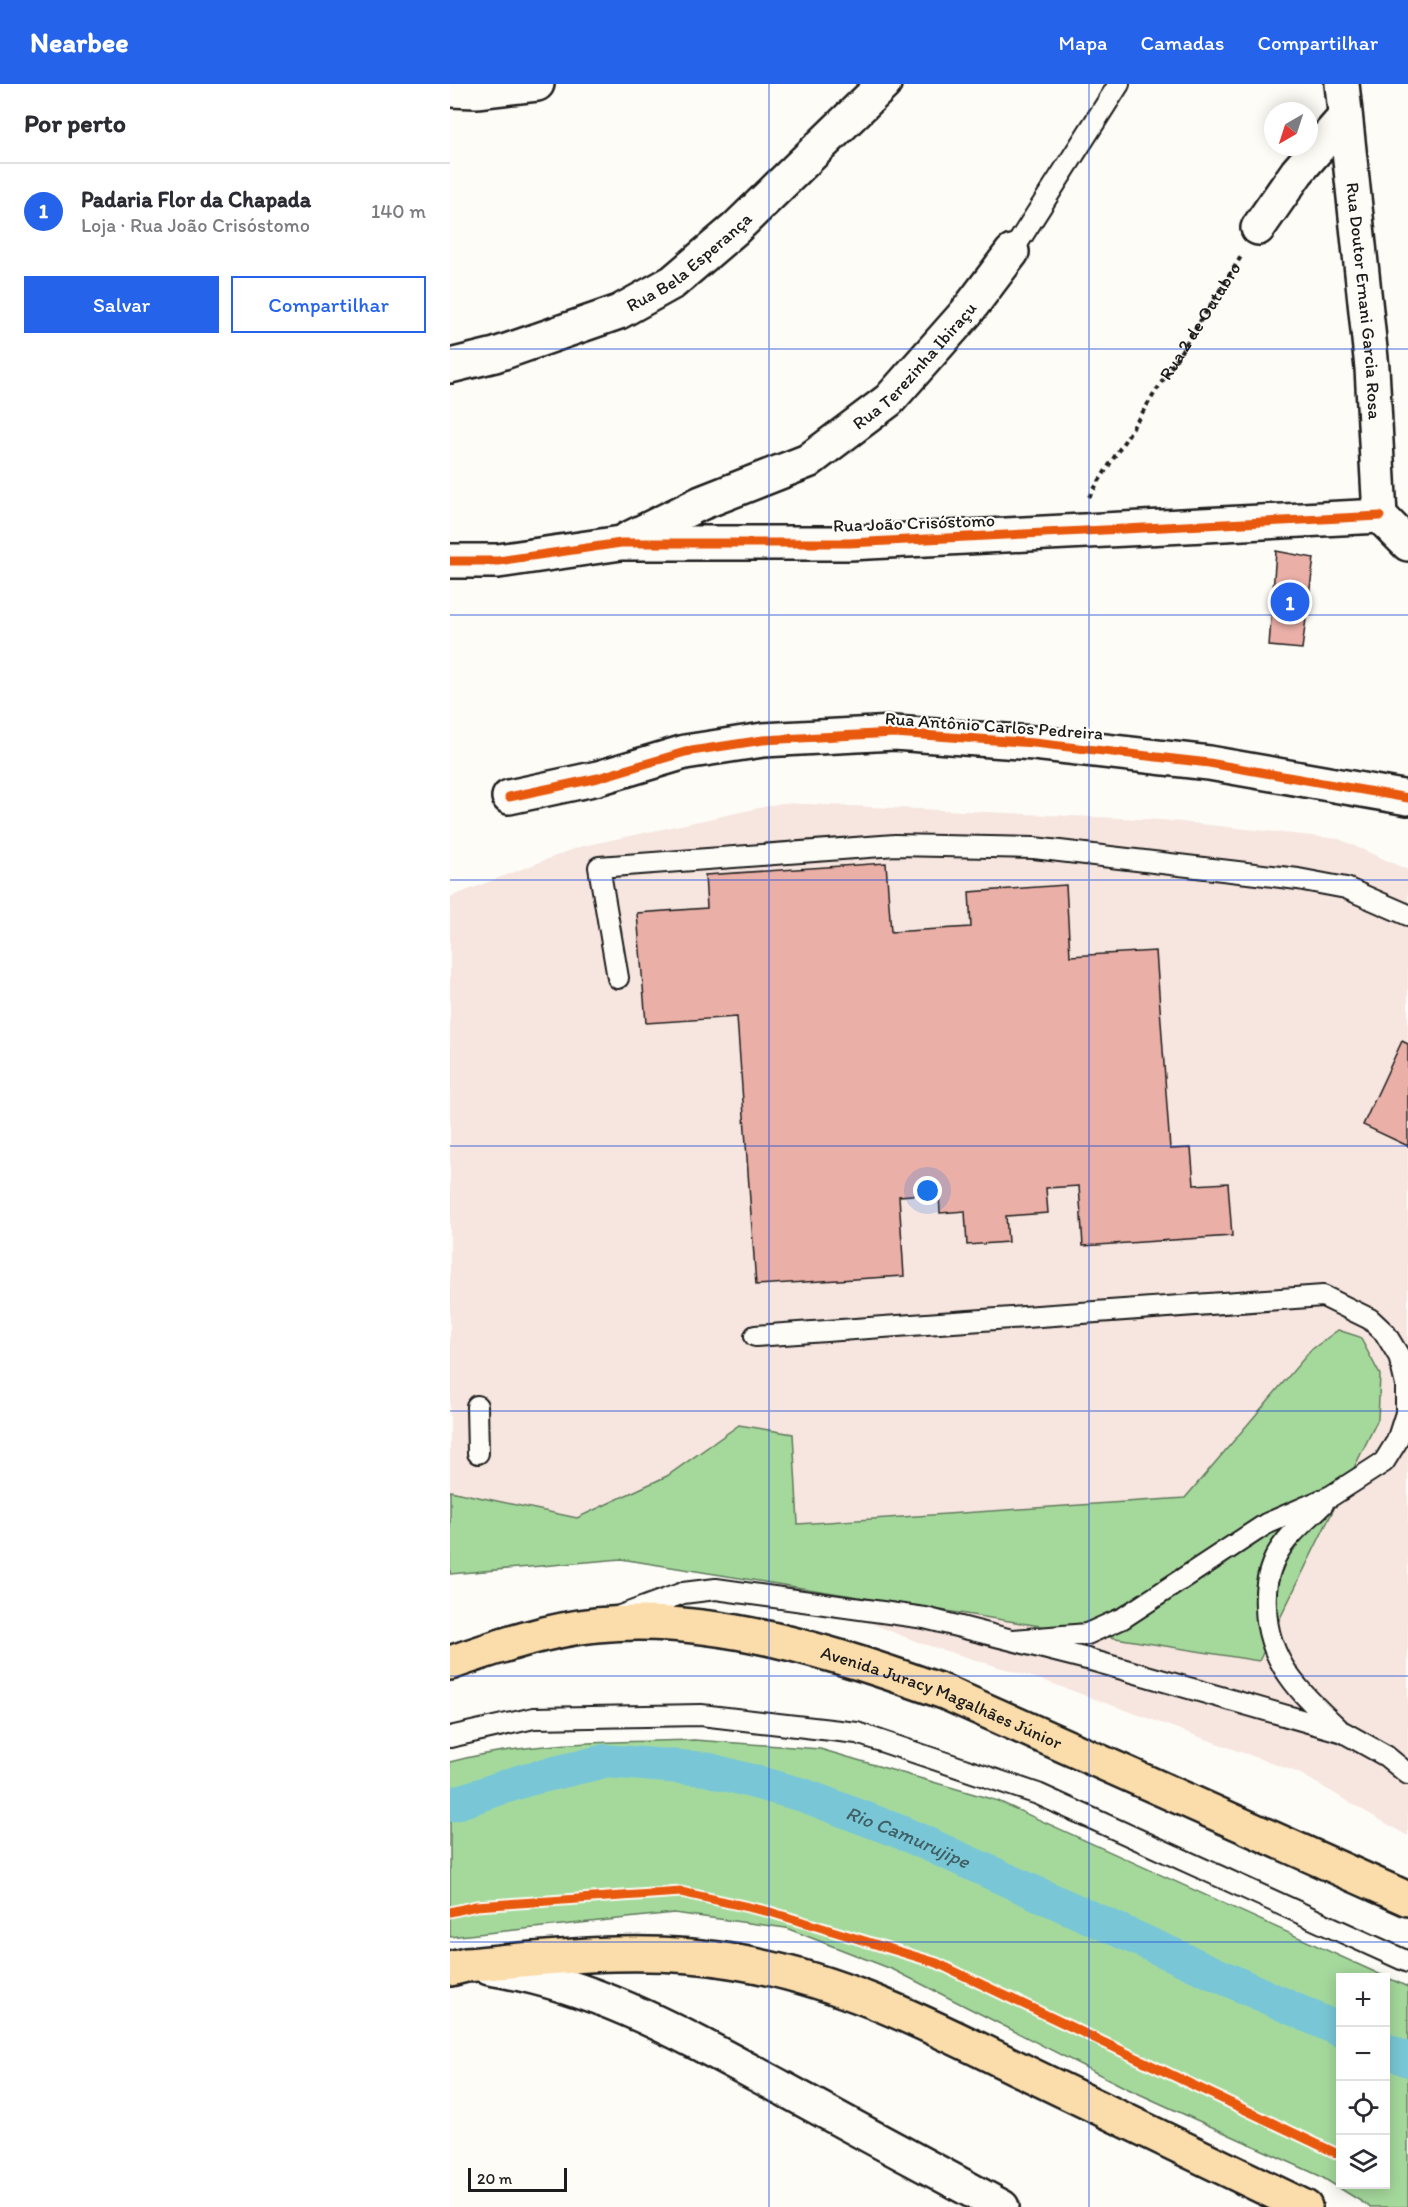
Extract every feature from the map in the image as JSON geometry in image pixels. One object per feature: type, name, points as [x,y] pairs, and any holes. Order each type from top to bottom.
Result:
[{"type":"main road","name":"Avenida Juracy Magalhães Júnior","points":[[450,1663],[541,1636],[596,1625],[665,1624],[730,1632],[803,1647],[873,1667],[963,1701],[1408,1899]]},
{"type":"main road","points":[[458,1967],[592,1954],[667,1954],[736,1962],[814,1978],[898,2010],[1305,2207]]},
{"type":"street","points":[[450,90],[476,91],[537,84]]},
{"type":"street","name":"Rua Bela Esperança","points":[[450,366],[495,355],[618,312],[673,282],[735,229],[884,84]]},
{"type":"street","name":"Rua Doutor Ernani Garcia Rosa","points":[[1342,84],[1372,368],[1380,516]]},
{"type":"street","points":[[1258,228],[1297,172],[1345,117]]},
{"type":"street","name":"Rua Terezinha Ibiraçu","points":[[621,543],[701,503],[808,461],[889,400],[966,313],[1012,252]]},
{"type":"street","points":[[1380,516],[1408,544]]},
{"type":"street","name":"Rua João Crisóstomo","points":[[450,561],[498,561],[621,543],[849,543],[1066,534],[1380,516]]},
{"type":"street","name":"Rua Antônio Carlos Pedreira","points":[[509,797],[598,778],[685,752],[763,740],[894,733],[1034,743],[1209,763],[1408,798]]},
{"type":"street","points":[[458,1967],[531,1975],[614,2001],[676,2031],[1002,2207]]},
{"type":"lane","name":"Rua Terezinha Ibiraçu","points":[[1012,252],[1119,84]]},
{"type":"lane","points":[[618,978],[599,867],[895,844],[1034,848],[1299,879],[1346,888],[1408,915]]},
{"type":"lane","points":[[755,1336],[1323,1296],[1370,1319],[1385,1333],[1399,1356],[1406,1385],[1406,1413],[1397,1441],[1384,1462],[1331,1496],[1266,1524],[1123,1618],[1087,1634],[1014,1640]]},
{"type":"lane","points":[[477,1406],[478,1453]]},
{"type":"lane","points":[[1331,1496],[1295,1531],[1275,1557],[1265,1584],[1266,1625],[1279,1663],[1302,1695],[1343,1732],[1386,1756],[1408,1774]]},
{"type":"lane","points":[[596,1625],[683,1593],[716,1590],[926,1618],[1014,1640],[1343,1732]]},
{"type":"lane","points":[[450,1737],[534,1718],[701,1715],[857,1733],[1038,1794],[1408,1962]]},
{"type":"lane","points":[[1386,1756],[1408,1763]]},
{"type":"shaded area","points":[[782,803],[1163,820],[1339,839],[1408,870],[1408,1836],[1299,1773],[1048,1682],[920,1643],[698,1554],[577,1518],[450,1491],[450,897],[579,847]]},
{"type":"green space","points":[[1338,1330],[1360,1337],[1380,1375],[1378,1419],[1259,1661],[621,1559],[450,1574],[450,1491],[577,1518],[667,1476],[739,1425],[793,1434],[798,1524],[1185,1498],[1311,1350]]},
{"type":"green space","points":[[694,1740],[820,1749],[998,1801],[1377,1973],[1336,1973],[1336,2186],[1320,2176],[1126,2088],[894,1970],[786,1928],[674,1913],[450,1937],[450,1762],[510,1750],[602,1742]]},
{"type":"green space","points":[[1390,1979],[1408,1987],[1408,2207],[1370,2207],[1341,2189],[1390,2189]]},
{"type":"building","points":[[1276,551],[1314,558],[1302,649],[1269,646]]},
{"type":"building","points":[[886,863],[891,932],[971,927],[969,892],[1066,885],[1070,956],[1156,951],[1170,1149],[1191,1148],[1194,1185],[1228,1183],[1232,1236],[1083,1246],[1079,1186],[1046,1188],[1048,1213],[1006,1216],[1008,1242],[967,1245],[965,1211],[940,1213],[939,1193],[899,1196],[904,1276],[756,1285],[737,1017],[646,1023],[637,913],[707,908],[705,875]]},
{"type":"building","points":[[1402,1041],[1408,1044],[1408,1146],[1363,1125]]},
{"type":"waterway","name":"Rio Camurujipe","points":[[450,1805],[525,1780],[605,1761],[706,1769],[803,1795],[903,1833],[1336,2028]]},
{"type":"waterway","name":"Rio Camurujipe","points":[[1390,2052],[1408,2060]]},
{"type":"cycle path","points":[[450,561],[498,561],[621,543],[849,543],[1380,516]]},
{"type":"cycle path","points":[[509,797],[598,778],[685,752],[763,740],[894,733],[1034,743],[1209,763],[1408,798]]},
{"type":"cycle path","points":[[450,1912],[476,1906],[681,1892],[770,1912],[937,1963],[1336,2153]]},
{"type":"place","name":"Padaria Flor da Chapada","points":[[1290,602]]}]
